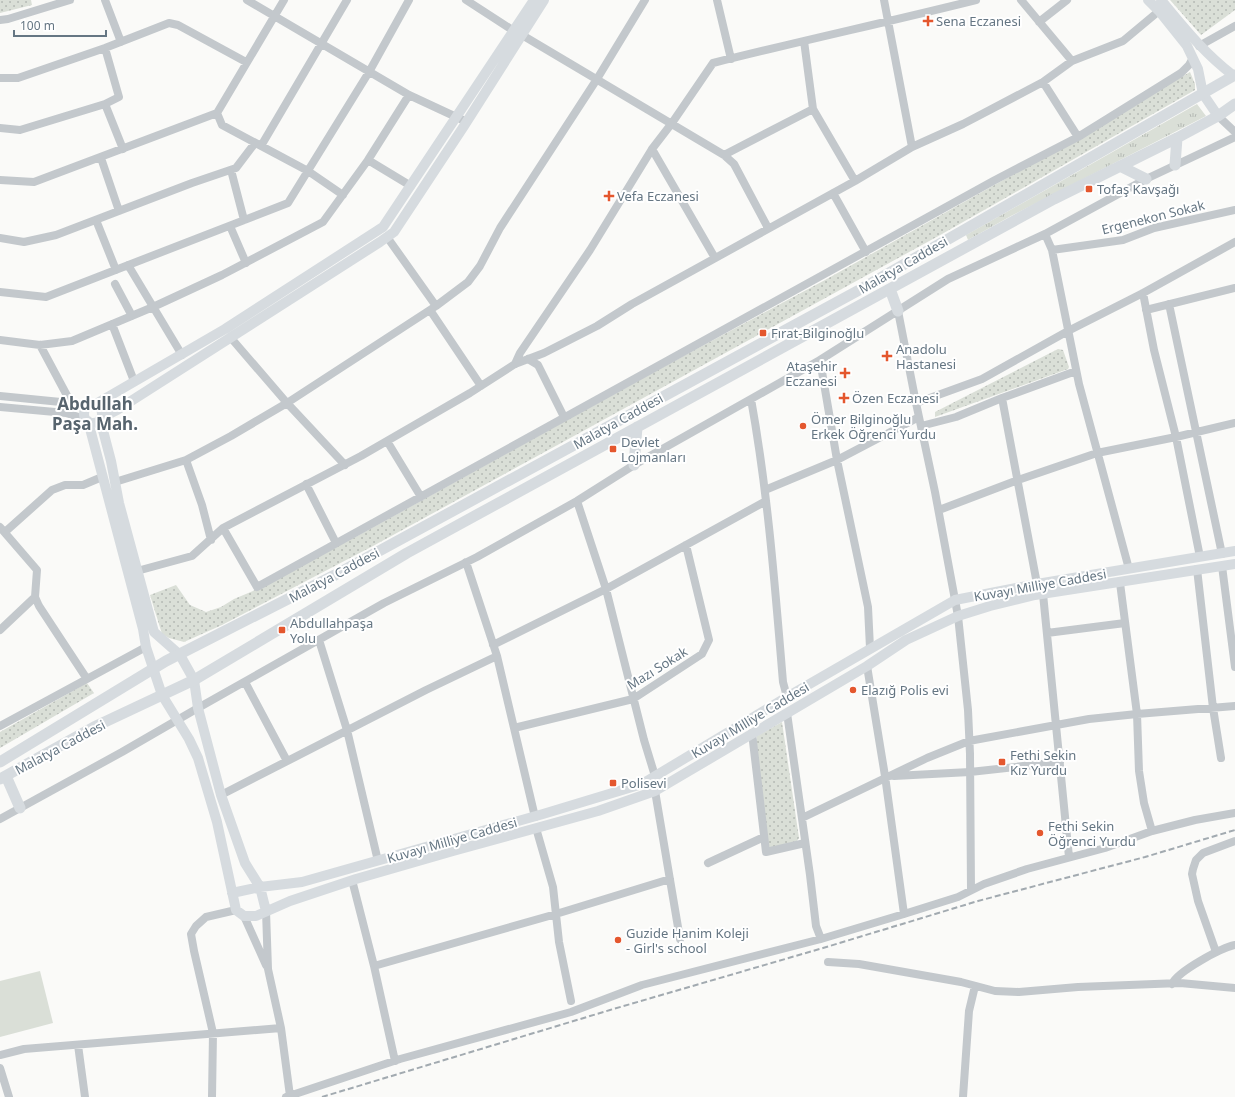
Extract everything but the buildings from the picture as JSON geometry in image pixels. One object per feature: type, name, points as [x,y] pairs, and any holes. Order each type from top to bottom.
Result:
[{"type":"highway","name":"Malatya Caddesi","points":[[0,762],[152,669],[335,575],[854,292],[1234,77]]},
{"type":"highway","name":"Malatya Caddesi","points":[[3,777],[94,728],[194,680],[407,553],[1054,199],[1177,138],[1218,116],[1235,104]]},
{"type":"highway","points":[[1175,165],[1177,138]]},
{"type":"highway","points":[[1120,166],[1146,179]]},
{"type":"highway","points":[[890,289],[898,311]]},
{"type":"highway","points":[[634,465],[637,427]]},
{"type":"highway","points":[[3,777],[20,808]]},
{"type":"main road","points":[[86,420],[94,423],[100,418],[118,410],[394,232],[467,122],[518,33],[534,0]]},
{"type":"main road","points":[[240,913],[232,893],[217,822],[198,758],[189,739],[162,695],[152,669],[146,648],[144,629],[84,412],[91,406],[182,355],[383,227],[457,117],[544,0]]},
{"type":"main road","points":[[1148,0],[1159,11],[1187,46],[1198,69],[1203,94],[1218,116]]},
{"type":"main road","points":[[1161,0],[1213,60],[1234,77]]},
{"type":"main road","points":[[91,406],[100,409],[102,412],[100,418],[119,503],[154,632],[180,655],[194,680],[198,708],[221,795],[245,863],[260,887],[266,911]]},
{"type":"main road","name":"Kuvayı Milliye Caddesi","points":[[232,893],[260,887],[302,882],[535,817],[642,784],[870,648],[955,600],[1037,584],[1235,552]]},
{"type":"main road","name":"Kuvayı Milliye Caddesi","points":[[240,913],[256,916],[290,901],[352,880],[598,811],[655,791],[867,666],[906,640],[958,616],[990,606],[1043,594],[1235,564]]},
{"type":"street","points":[[0,20],[8,19],[70,0]]},
{"type":"street","points":[[105,0],[121,42]]},
{"type":"street","points":[[247,0],[409,95],[467,122]]},
{"type":"street","points":[[0,180],[34,182],[217,113],[284,0]]},
{"type":"street","points":[[0,238],[24,242],[56,235],[192,183],[236,168],[258,145],[347,0]]},
{"type":"street","points":[[0,292],[46,297],[288,203],[369,72],[409,0]]},
{"type":"street","points":[[466,0],[518,33],[724,155],[734,164],[768,228]]},
{"type":"street","points":[[115,482],[186,460],[231,436],[287,403],[433,308],[468,282],[480,266],[500,228],[597,79],[645,0]]},
{"type":"street","points":[[716,0],[731,59]]},
{"type":"street","points":[[884,0],[912,147]]},
{"type":"street","points":[[515,364],[520,353],[590,250],[652,149],[672,123],[713,63],[976,0]]},
{"type":"street","points":[[1021,0],[1072,61]]},
{"type":"street","points":[[1040,22],[1067,0]]},
{"type":"street","points":[[137,571],[192,556],[223,528],[345,465],[481,386],[515,364],[544,353],[597,326],[632,304],[855,181],[912,147],[963,124],[1043,82],[1072,61],[1123,41],[1159,11]]},
{"type":"street","points":[[0,78],[18,78],[105,48],[170,23],[178,25],[246,62]]},
{"type":"street","points":[[1200,46],[1235,26]]},
{"type":"street","points":[[804,41],[813,109],[855,181]]},
{"type":"street","points":[[0,128],[20,130],[104,104],[119,97],[105,48]]},
{"type":"street","points":[[223,528],[257,587],[995,180],[1078,137],[1181,73],[1189,65],[1193,58]]},
{"type":"street","points":[[1043,82],[1078,137]]},
{"type":"street","points":[[0,340],[40,345],[72,340],[153,307],[246,263],[323,222],[368,160],[409,95]]},
{"type":"street","points":[[104,104],[123,149]]},
{"type":"street","points":[[724,155],[813,109]]},
{"type":"street","points":[[217,113],[222,125],[308,171],[343,195]]},
{"type":"street","points":[[1218,116],[1235,132]]},
{"type":"street","points":[[0,819],[384,603],[466,562],[577,500],[634,465],[820,360],[948,280],[1045,234],[1146,179],[1235,137]]},
{"type":"street","points":[[652,149],[715,258]]},
{"type":"street","points":[[101,158],[119,211]]},
{"type":"street","points":[[368,160],[411,186]]},
{"type":"street","points":[[231,170],[244,220]]},
{"type":"street","points":[[833,193],[866,252]]},
{"type":"street","name":"Ergenekon Sokak","points":[[1052,250],[1123,240],[1154,228],[1235,210]]},
{"type":"street","points":[[96,220],[116,270]]},
{"type":"street","points":[[230,226],[246,263]]},
{"type":"street","points":[[1045,234],[1052,250],[1076,371],[1129,569]]},
{"type":"street","points":[[387,237],[481,386]]},
{"type":"street","points":[[916,403],[982,378],[1068,331],[1143,293],[1235,242]]},
{"type":"street","points":[[128,265],[182,355]]},
{"type":"street","points":[[114,284],[132,316]]},
{"type":"street","points":[[1146,310],[1235,288]]},
{"type":"street","points":[[1143,293],[1154,350],[1176,437],[1200,557]]},
{"type":"street","points":[[1169,304],[1222,554]]},
{"type":"street","points":[[898,311],[939,510],[958,616],[968,710],[971,890]]},
{"type":"street","points":[[112,324],[134,381]]},
{"type":"street","points":[[231,338],[287,403],[345,465]]},
{"type":"street","points":[[40,345],[70,403]]},
{"type":"street","points":[[528,359],[538,365],[564,417]]},
{"type":"street","points":[[820,360],[837,460],[868,608],[870,648]]},
{"type":"street","points":[[921,426],[956,417],[1002,398],[1076,371]]},
{"type":"street","points":[[0,396],[91,406]]},
{"type":"street","points":[[1002,398],[1037,584]]},
{"type":"street","points":[[751,399],[761,453],[774,571],[783,682],[787,697]]},
{"type":"street","points":[[0,407],[66,413],[86,420]]},
{"type":"street","points":[[765,490],[837,460],[919,417]]},
{"type":"street","points":[[939,510],[1018,480],[1097,453],[1235,423]]},
{"type":"street","points":[[387,441],[420,497]]},
{"type":"street","points":[[186,460],[202,505],[211,540]]},
{"type":"street","points":[[87,679],[39,606],[35,597],[37,570],[3,530],[52,490],[65,486],[83,486],[102,477]]},
{"type":"street","points":[[306,484],[336,543]]},
{"type":"street","points":[[577,500],[606,589],[633,699],[655,776],[655,791],[680,939]]},
{"type":"street","points":[[494,645],[606,589],[766,501]]},
{"type":"street","name":"Mazı Sokak","points":[[514,728],[633,699],[702,654],[710,640],[686,545]]},
{"type":"street","points":[[466,562],[497,656],[535,817]]},
{"type":"street","points":[[1222,566],[1235,667]]},
{"type":"street","points":[[1197,569],[1213,708],[1221,758]]},
{"type":"street","points":[[1120,583],[1137,714],[1141,784],[1144,803],[1152,831]]},
{"type":"street","points":[[1043,594],[1070,857]]},
{"type":"street","points":[[0,630],[35,597]]},
{"type":"street","points":[[1047,632],[1125,623]]},
{"type":"street","points":[[319,640],[347,730],[378,861]]},
{"type":"street","points":[[0,726],[146,648]]},
{"type":"street","points":[[221,795],[426,690],[497,656]]},
{"type":"street","points":[[867,666],[887,778],[904,914]]},
{"type":"street","points":[[245,682],[287,762]]},
{"type":"street","points":[[802,818],[927,758],[969,741],[1089,719],[1235,706]]},
{"type":"street","points":[[786,713],[806,843],[816,926],[821,939]]},
{"type":"street","points":[[752,733],[766,852],[806,843]]},
{"type":"street","points":[[887,778],[970,772],[1060,762]]},
{"type":"street","points":[[266,911],[268,969],[282,1028],[288,1096],[395,1061],[571,1012],[642,985],[821,939],[904,914],[958,897],[971,890],[1027,869],[1105,848],[1152,831],[1195,820],[1235,813]]},
{"type":"street","points":[[536,828],[553,886],[560,942],[571,1001]]},
{"type":"street","points":[[708,863],[764,837]]},
{"type":"street","points":[[1216,952],[1198,901],[1192,874],[1196,860],[1203,853],[1235,841]]},
{"type":"street","points":[[374,966],[556,914],[670,879]]},
{"type":"street","points":[[352,880],[374,966],[395,1061]]},
{"type":"street","points":[[212,1097],[213,1034],[191,934],[196,926],[206,917],[240,913],[268,969]]},
{"type":"street","points":[[1172,984],[1176,978],[1191,966],[1228,946],[1235,945]]},
{"type":"street","points":[[828,962],[859,964],[961,982],[995,991],[1019,992],[1078,987],[1172,984],[1235,988]]},
{"type":"street","points":[[963,1097],[969,1011],[975,986]]},
{"type":"street","points":[[0,1055],[24,1049],[282,1028]]},
{"type":"street","points":[[78,1045],[85,1097]]},
{"type":"street","points":[[0,1068],[9,1097]]},
{"type":"green space","points":[[0,0],[31,0],[32,5],[0,13]]},
{"type":"green space","points":[[1170,0],[1235,0],[1235,10],[1201,35]]},
{"type":"green space","points":[[1190,72],[1195,84],[1195,90],[942,234],[373,546],[222,625],[184,642],[169,638],[162,634],[150,595],[176,585],[190,605],[206,612],[221,607],[234,599],[253,591],[361,534],[652,373],[825,280],[1023,169]]},
{"type":"green space","points":[[1197,104],[1206,116],[1011,216],[968,240],[966,235]]},
{"type":"green space","points":[[1058,349],[1063,350],[1069,367],[1068,369],[935,417],[935,412]]},
{"type":"green space","points":[[87,683],[94,693],[0,748],[0,732]]},
{"type":"green space","points":[[782,722],[799,838],[797,841],[771,848],[768,846],[756,744],[757,736]]},
{"type":"green space","points":[[40,971],[53,1023],[0,1037],[0,981]]},
{"type":"railway","points":[[322,1097],[978,901],[1145,857],[1235,830]]},
{"type":"place","name":"Sena Eczanesi","points":[[928,21]]},
{"type":"place","name":"Tofaş Kavşağı","points":[[1089,189]]},
{"type":"place","name":"Vefa Eczanesi","points":[[609,196]]},
{"type":"place","name":"Fırat-Bilginoğlu","points":[[763,333]]},
{"type":"place","name":"Anadolu Hastanesi","points":[[887,356]]},
{"type":"place","name":"Ataşehir Eczanesi","points":[[845,373]]},
{"type":"place","name":"Özen Eczanesi","points":[[844,398]]},
{"type":"place","name":"Ömer Bilginoğlu Erkek Öğrenci Yurdu","points":[[803,426]]},
{"type":"place","name":"Devlet Lojmanları","points":[[613,449]]},
{"type":"place","name":"Abdullahpaşa Yolu","points":[[282,630]]},
{"type":"place","name":"Elazığ Polis evi","points":[[853,690]]},
{"type":"place","name":"Fethi Sekin Kız Yurdu","points":[[1002,762]]},
{"type":"place","name":"Polisevi","points":[[613,783]]},
{"type":"place","name":"Fethi Sekin Öğrenci Yurdu","points":[[1040,833]]},
{"type":"place","name":"Guzide Hanim Koleji - Girl's school","points":[[618,940]]},
{"type":"district","name":"Abdullah Paşa Mah.","points":[[95,414]]}]
